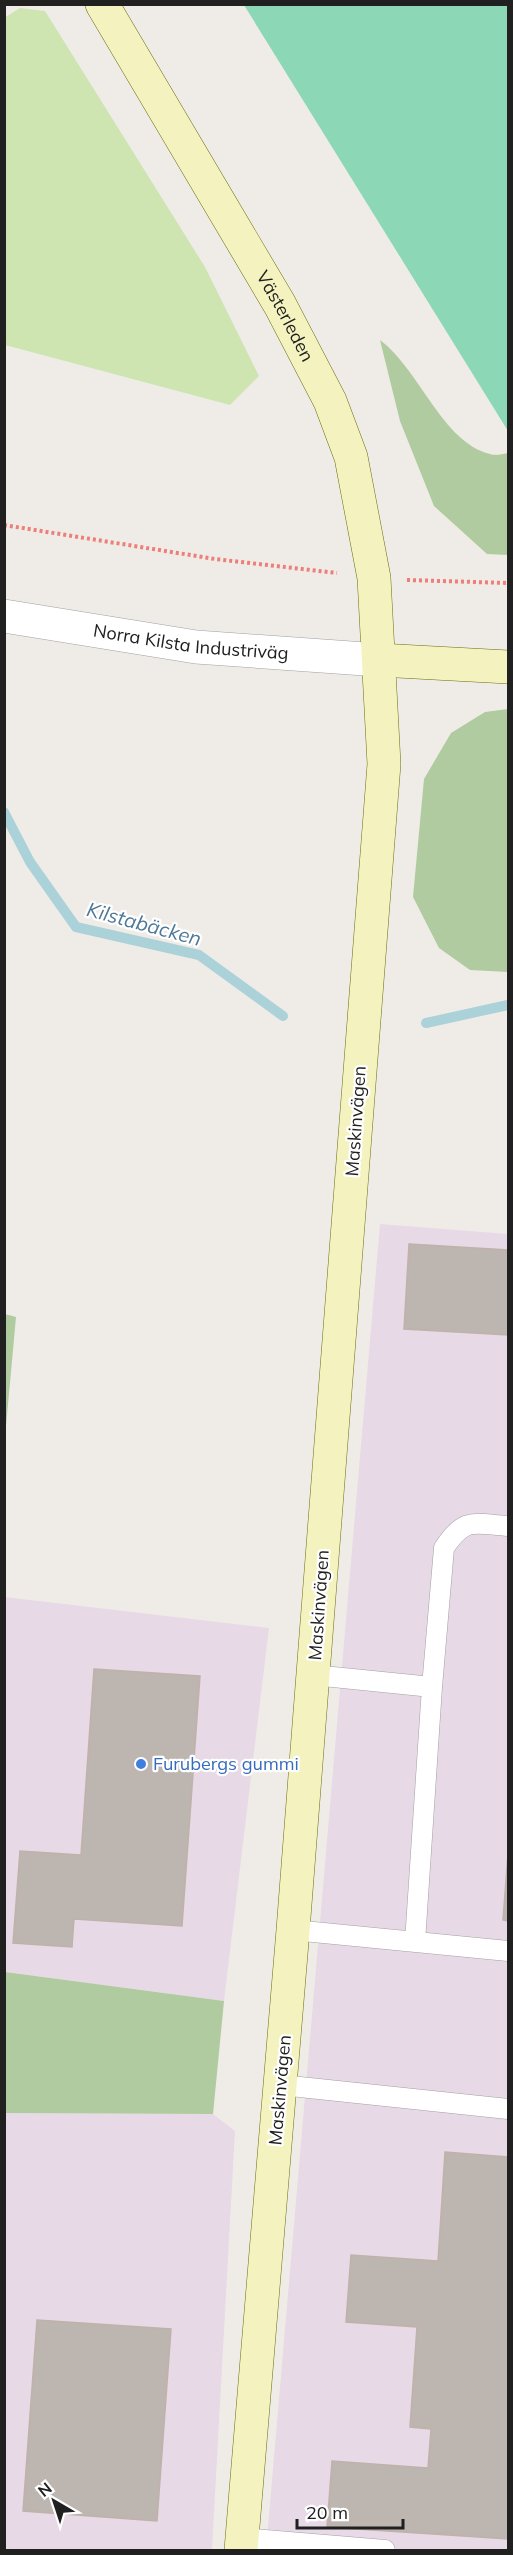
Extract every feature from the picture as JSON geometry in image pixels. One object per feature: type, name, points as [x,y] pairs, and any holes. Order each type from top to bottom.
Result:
[{"type":"street","name":"Västerleden","points":[[102,4],[280,305],[325,391],[351,458],[374,578],[379,660]]},
{"type":"street","name":"Norra Kilsta Industriväg","points":[[4,616],[196,647],[379,660]]},
{"type":"street","points":[[379,660],[508,667]]},
{"type":"street","name":"Maskinvägen","points":[[242,2544],[281,2085],[384,764],[379,660]]},
{"type":"lane","points":[[415,1942],[444,1548],[457,1529],[471,1524],[508,1526]]},
{"type":"lane","points":[[313,1676],[432,1687]]},
{"type":"lane","points":[[293,1930],[508,1951]]},
{"type":"lane","points":[[281,2085],[508,2109]]},
{"type":"lane","points":[[242,2544],[385,2550]]},
{"type":"path","points":[[4,525],[215,559],[374,578],[467,584],[508,583]]},
{"type":"shaded area","points":[[380,1224],[508,1234],[508,2550],[266,2550]]},
{"type":"shaded area","points":[[5,1597],[269,1628],[224,2001],[5,1972]]},
{"type":"shaded area","points":[[5,2113],[213,2114],[235,2131],[212,2550],[5,2550]]},
{"type":"green space","points":[[244,5],[508,5],[508,431]]},
{"type":"green space","points":[[20,8],[45,11],[205,267],[259,376],[230,405],[5,345],[4,18]]},
{"type":"green space","points":[[380,340],[394,353],[458,435],[473,447],[490,454],[508,453],[508,555],[487,554],[434,506],[400,421]]},
{"type":"green space","points":[[508,709],[508,972],[470,970],[439,948],[413,897],[424,779],[451,733],[485,712]]},
{"type":"green space","points":[[4,1314],[16,1317],[5,1437]]},
{"type":"green space","points":[[5,1972],[224,2001],[213,2114],[5,2113]]},
{"type":"building","points":[[409,1244],[508,1250],[508,1335],[404,1329]]},
{"type":"building","name":"Furubergs gummi","points":[[94,1669],[200,1676],[182,1926],[74,1919],[72,1947],[13,1943],[20,1851],[81,1855]]},
{"type":"building","points":[[508,1854],[508,1921],[503,1920]]},
{"type":"building","points":[[445,2152],[508,2157],[508,2539],[327,2527],[332,2461],[428,2468],[431,2429],[410,2427],[417,2327],[346,2322],[351,2255],[438,2261]]},
{"type":"building","points":[[37,2320],[171,2329],[157,2521],[23,2511]]},
{"type":"waterway","name":"Kilstabäcken","points":[[4,812],[30,862],[76,927],[199,955],[283,1016]]},
{"type":"waterway","name":"Kilstabäcken","points":[[426,1023],[508,1005]]},
{"type":"place","name":"Furubergs gummi","points":[[141,1764]]}]
